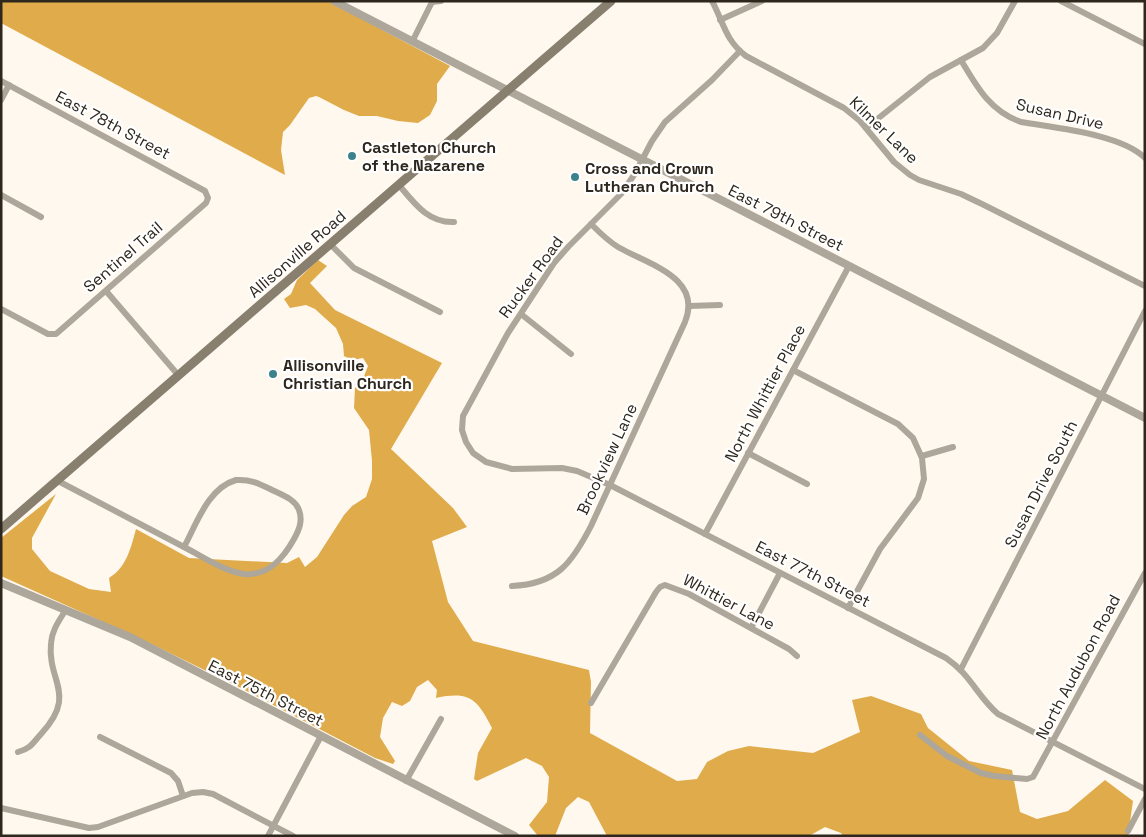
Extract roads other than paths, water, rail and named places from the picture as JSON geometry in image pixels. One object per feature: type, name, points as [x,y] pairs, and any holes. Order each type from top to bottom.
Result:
[{"type":"main road","name":"Allisonville Road","points":[[1,529],[611,1]]},
{"type":"street","name":"East 79th Street","points":[[334,1],[1145,418]]},
{"type":"street","points":[[412,42],[432,2],[441,1]]},
{"type":"street","name":"Kilmer Lane","points":[[712,1],[726,35],[740,52],[840,105],[856,117],[894,162],[910,175],[984,205],[1145,286]]},
{"type":"street","points":[[720,20],[762,1]]},
{"type":"street","points":[[866,128],[919,85],[979,51],[992,39],[1015,1]]},
{"type":"street","points":[[1061,1],[1145,44]]},
{"type":"street","name":"Rucker Road","points":[[462,422],[467,406],[508,333],[554,263],[621,194],[634,175],[652,141],[669,118],[740,52]]},
{"type":"street","name":"Susan Drive","points":[[961,60],[987,101],[1007,116],[1021,122],[1114,140],[1136,150],[1145,158]]},
{"type":"street","name":"East 78th Street","points":[[1,81],[205,192],[208,197]]},
{"type":"street","points":[[1,100],[9,85]]},
{"type":"street","points":[[399,185],[425,214],[442,221],[454,222]]},
{"type":"street","points":[[1,195],[41,217]]},
{"type":"street","name":"Sentinel Trail","points":[[1,309],[48,334],[59,332],[206,203],[208,197]]},
{"type":"street","points":[[590,224],[616,246],[675,278],[685,290],[688,306],[720,305]]},
{"type":"street","points":[[330,244],[354,268],[440,312]]},
{"type":"street","name":"North Whittier Place","points":[[705,534],[849,266]]},
{"type":"street","points":[[106,291],[178,376]]},
{"type":"street","name":"Brookview Lane","points":[[512,586],[544,580],[558,572],[580,548],[685,322],[688,306]]},
{"type":"street","name":"Susan Drive South","points":[[961,669],[1145,311]]},
{"type":"street","points":[[521,314],[571,354]]},
{"type":"street","points":[[793,370],[898,424],[912,438],[922,456],[924,476],[918,498],[880,549],[848,608]]},
{"type":"street","name":"East 77th Street","points":[[462,422],[463,435],[466,442],[473,453],[486,462],[512,469],[570,469],[587,474],[610,485],[946,658],[961,669],[998,714],[1145,789]]},
{"type":"street","points":[[922,456],[953,446]]},
{"type":"street","points":[[748,453],[807,484]]},
{"type":"street","points":[[58,481],[184,547],[233,572],[248,574],[261,572],[276,564],[288,551],[300,526],[299,510],[289,498],[258,482],[244,479],[231,481],[222,485],[214,494],[184,547]]},
{"type":"street","points":[[751,628],[780,572]]},
{"type":"street","name":"North Audubon Road","points":[[920,735],[947,756],[986,774],[1031,779],[1035,775],[1145,573]]},
{"type":"street","name":"East 75th Street","points":[[1,583],[130,638],[515,836]]},
{"type":"street","name":"Whittier Lane","points":[[591,703],[660,587],[665,585],[689,594],[791,650],[797,656]]},
{"type":"street","points":[[18,752],[33,746],[48,727],[56,712],[60,698],[51,654],[51,641],[55,627],[65,611]]},
{"type":"street","points":[[406,781],[441,719]]},
{"type":"street","points":[[100,736],[171,773],[178,781],[183,796]]},
{"type":"street","points":[[268,836],[321,736]]},
{"type":"street","points":[[1,808],[89,828],[98,827],[183,796],[198,792],[208,792],[293,836]]},
{"type":"street","points":[[1128,831],[1145,799]]},
{"type":"place","name":"Castleton Church of the Nazarene","points":[[352,156]]},
{"type":"place","name":"Cross and Crown Lutheran Church","points":[[575,177]]},
{"type":"place","name":"Allisonville Christian Church","points":[[273,374]]}]
